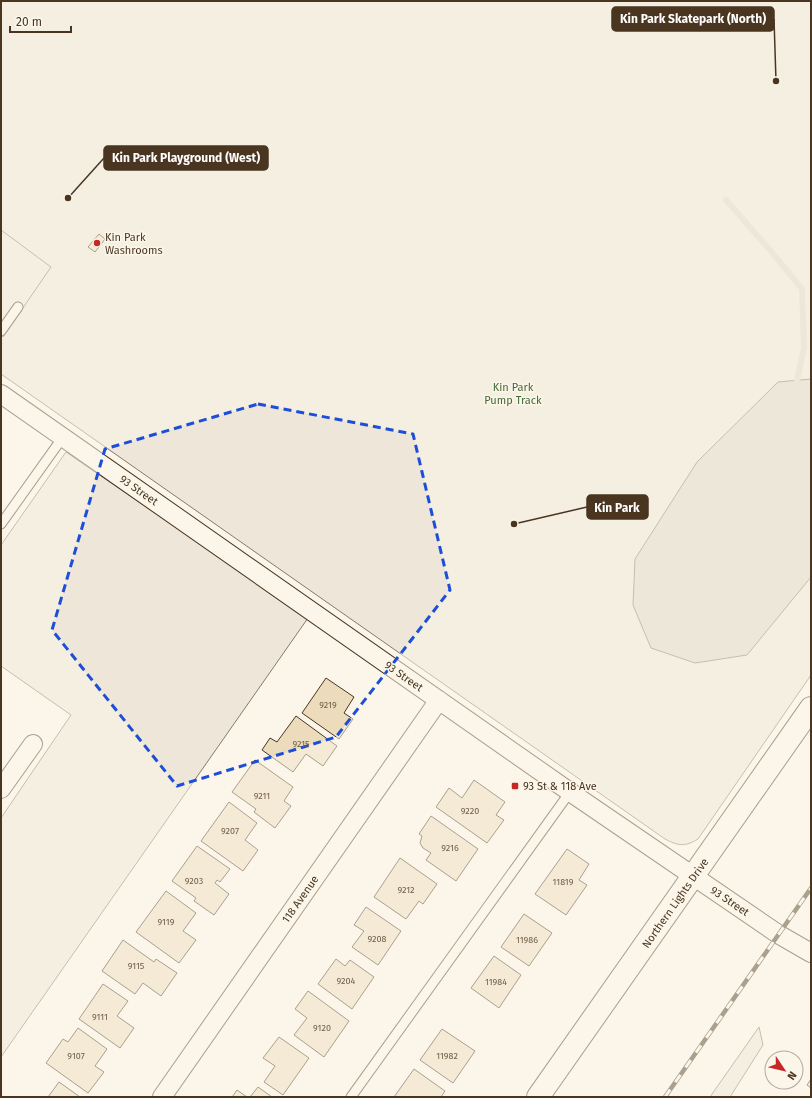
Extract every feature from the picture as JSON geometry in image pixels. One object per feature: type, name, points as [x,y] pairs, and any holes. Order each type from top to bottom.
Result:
[{"type":"main road","name":"Northern Lights Drive","points":[[538,1097],[694,877],[811,708]]},
{"type":"street","name":"93 Street","points":[[1,394],[570,792],[778,934],[811,953]]},
{"type":"street","name":"118 Avenue","points":[[162,1097],[439,700]]},
{"type":"street","points":[[1,789],[33,744]]},
{"type":"lane","points":[[1,331],[18,307]]},
{"type":"lane","points":[[1,524],[63,437]]},
{"type":"lane","points":[[352,1097],[570,792]]},
{"type":"highlighted area","points":[[258,404],[413,434],[450,590],[336,737],[177,786],[52,630],[105,449]]},
{"type":"green space","name":"Kin Park Pump Track","points":[[1,1],[811,1],[811,675],[698,839],[682,845],[665,839],[1,374]]},
{"type":"green space","points":[[66,452],[308,618],[1,1057],[1,818],[71,715],[1,666],[1,545]]},
{"type":"green space","points":[[759,1027],[763,1045],[730,1097],[710,1097]]},
{"type":"shaded area","points":[[1,230],[51,267],[3,337],[1,335]]},
{"type":"shaded area","points":[[811,379],[811,577],[747,655],[695,663],[651,648],[633,605],[635,559],[697,462],[778,382]]},
{"type":"building","name":"Kin Park Washrooms","points":[[99,234],[105,239],[95,252],[88,247]]},
{"type":"building","points":[[326,678],[354,697],[344,713],[353,719],[339,739],[302,713]]},
{"type":"building","points":[[296,716],[337,746],[323,766],[306,754],[293,772],[262,750],[270,738],[277,742]]},
{"type":"building","points":[[255,760],[293,787],[284,801],[291,806],[275,828],[254,812],[256,809],[232,792]]},
{"type":"building","points":[[474,780],[505,802],[496,815],[504,820],[487,843],[436,807],[449,788],[462,798]]},
{"type":"building","points":[[229,802],[257,823],[245,840],[258,850],[243,871],[201,841]]},
{"type":"building","points":[[431,816],[478,849],[456,881],[426,860],[431,853],[423,848],[420,843],[422,836],[419,834]]},
{"type":"building","points":[[197,846],[230,869],[220,882],[217,880],[215,883],[229,894],[214,915],[194,901],[196,898],[172,881]]},
{"type":"building","points":[[567,849],[589,864],[579,880],[587,885],[566,915],[535,894]]},
{"type":"building","points":[[400,858],[437,884],[423,904],[419,901],[406,919],[374,897]]},
{"type":"building","points":[[166,891],[196,913],[183,931],[196,940],[179,963],[136,932]]},
{"type":"building","points":[[366,907],[401,931],[378,965],[352,947],[364,931],[354,925]]},
{"type":"building","points":[[524,914],[552,933],[529,966],[501,947]]},
{"type":"building","points":[[123,940],[154,962],[156,959],[177,973],[161,996],[143,983],[135,994],[102,971]]},
{"type":"building","points":[[494,956],[521,975],[499,1008],[471,988]]},
{"type":"building","points":[[336,959],[345,966],[350,960],[374,977],[352,1009],[318,984]]},
{"type":"building","points":[[103,984],[128,1001],[117,1016],[134,1028],[120,1048],[79,1019]]},
{"type":"building","points":[[308,991],[349,1021],[324,1057],[294,1035],[307,1018],[295,1009]]},
{"type":"building","points":[[78,1028],[107,1049],[95,1066],[104,1072],[88,1093],[46,1063],[63,1039],[68,1042]]},
{"type":"building","points":[[442,1029],[475,1051],[453,1083],[420,1060]]},
{"type":"building","points":[[279,1037],[309,1058],[283,1095],[264,1082],[275,1066],[263,1058]]},
{"type":"building","points":[[414,1069],[445,1091],[441,1097],[394,1097]]},
{"type":"building","points":[[811,1079],[811,1088],[807,1085]]},
{"type":"building","points":[[59,1082],[80,1097],[48,1097]]},
{"type":"building","points":[[258,1087],[272,1097],[250,1097]]},
{"type":"building","points":[[237,1090],[247,1097],[232,1097]]},
{"type":"waterway","points":[[726,200],[802,289],[804,348],[797,380]]},
{"type":"railway","points":[[665,1097],[811,888]]},
{"type":"place","name":"Kin Park Skatepark (North)","points":[[776,81]]},
{"type":"place","name":"Kin Park Playground (West)","points":[[68,198]]},
{"type":"place","name":"Kin Park Washrooms","points":[[97,243]]},
{"type":"place","name":"Kin Park","points":[[514,524]]},
{"type":"place","name":"93 St & 118 Ave","points":[[515,786]]}]
